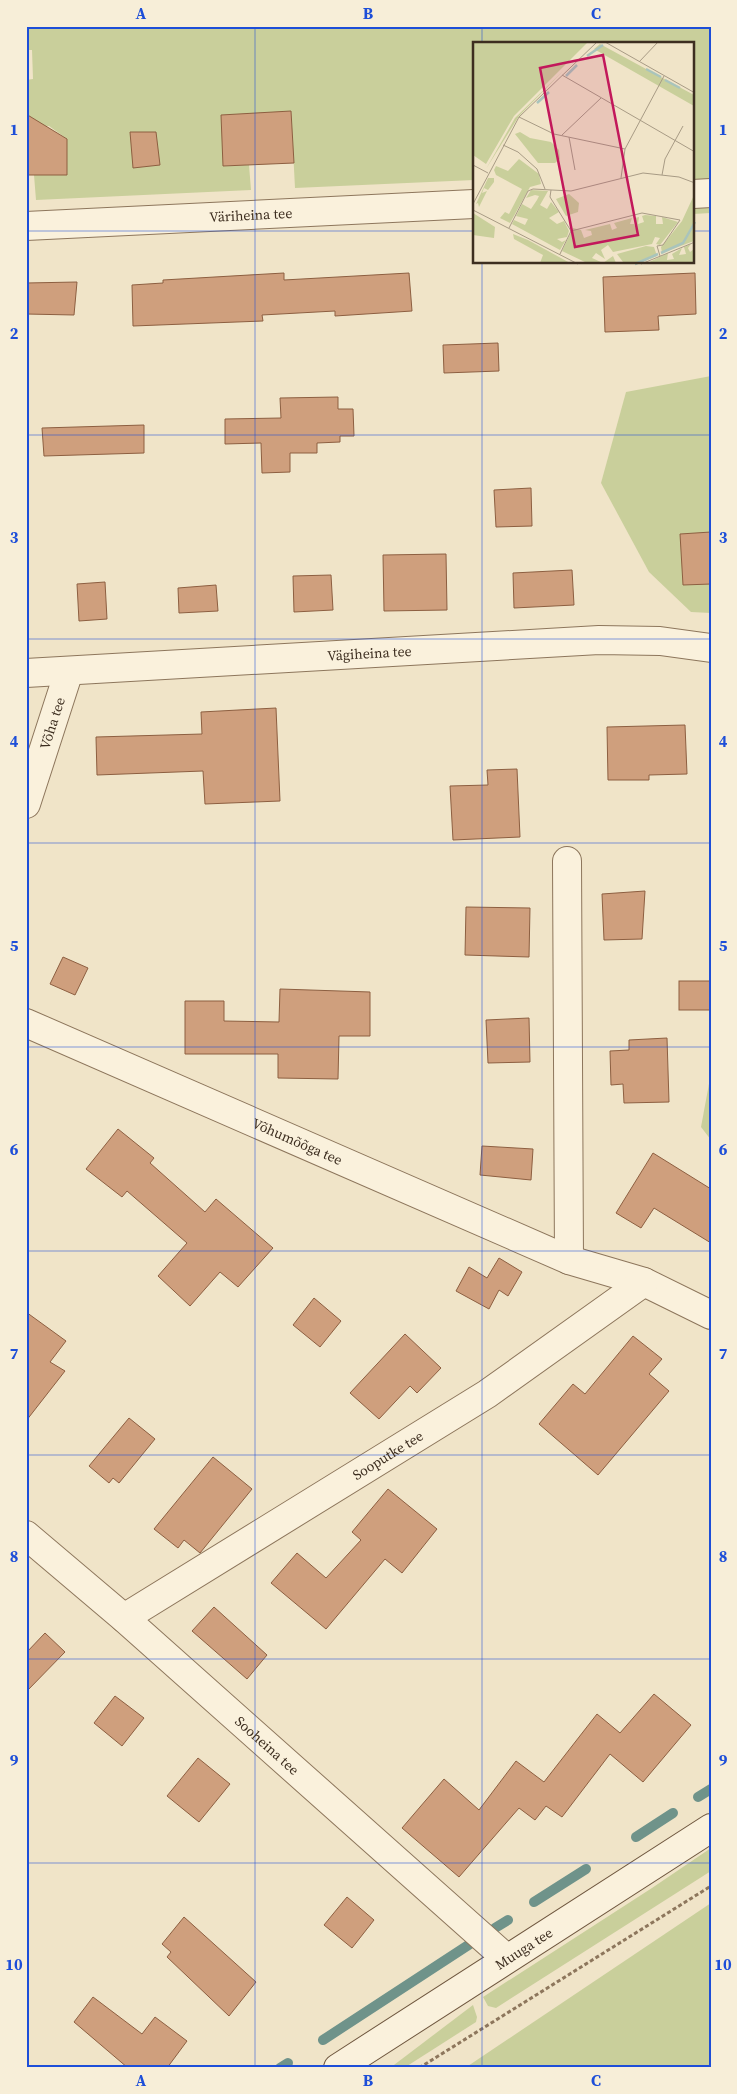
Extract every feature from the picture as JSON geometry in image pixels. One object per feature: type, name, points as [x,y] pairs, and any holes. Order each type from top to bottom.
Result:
[{"type":"street","points":[[694,194],[711,193]]},
{"type":"street","name":"Väriheina tee","points":[[26,226],[473,204]]},
{"type":"street","name":"Vägiheina tee","points":[[26,673],[600,640],[660,641],[711,648]]},
{"type":"street","name":"Võha tee","points":[[26,804],[69,672]]},
{"type":"street","points":[[567,861],[569,1260]]},
{"type":"street","name":"Võhumõõga tee","points":[[26,1023],[569,1260],[644,1282],[711,1315]]},
{"type":"street","name":"Sooputke tee","points":[[124,1618],[487,1394],[644,1282]]},
{"type":"street","name":"Sooheina tee","points":[[26,1535],[124,1618],[506,1958]]},
{"type":"street","name":"Muuga tee","points":[[338,2068],[506,1958],[711,1828]]},
{"type":"path","points":[[419,2068],[711,1886]]},
{"type":"green space","points":[[26,26],[711,26],[711,213],[694,214],[694,42],[473,42],[473,180],[295,188],[291,111],[223,166],[249,165],[251,190],[36,200],[34,175],[67,175],[67,139],[49,126],[26,128],[26,80],[33,79],[32,50],[27,50]]},
{"type":"green space","points":[[711,376],[711,613],[691,612],[649,572],[601,483],[626,392]]},
{"type":"green space","points":[[711,1073],[711,1140],[701,1127]]},
{"type":"green space","points":[[711,1848],[711,1871],[496,2008],[488,2006],[483,1997]]},
{"type":"green space","points":[[711,1903],[711,2068],[465,2068]]},
{"type":"green space","points":[[473,2005],[477,2017],[476,2022],[404,2068],[390,2068]]},
{"type":"building","points":[[291,111],[294,163],[223,166],[221,115]]},
{"type":"building","points":[[26,114],[67,139],[67,175],[26,175]]},
{"type":"building","points":[[130,132],[156,132],[160,165],[133,168]]},
{"type":"building","points":[[284,273],[284,280],[409,273],[412,311],[335,316],[335,311],[262,315],[263,321],[133,326],[132,285],[163,283],[163,280]]},
{"type":"building","points":[[695,273],[696,314],[658,316],[659,330],[605,332],[603,277]]},
{"type":"building","points":[[77,282],[74,315],[26,314],[26,283]]},
{"type":"building","points":[[498,343],[499,371],[444,373],[443,345]]},
{"type":"building","points":[[338,397],[338,409],[353,409],[354,436],[340,436],[340,442],[317,443],[317,453],[290,453],[290,472],[262,473],[261,443],[225,444],[225,419],[281,418],[280,398]]},
{"type":"building","points":[[144,425],[144,453],[44,456],[42,428]]},
{"type":"building","points":[[531,488],[532,526],[496,527],[494,490]]},
{"type":"building","points":[[711,532],[711,584],[683,585],[680,534]]},
{"type":"building","points":[[446,554],[447,610],[384,611],[383,555]]},
{"type":"building","points":[[572,570],[574,605],[514,608],[513,573]]},
{"type":"building","points":[[331,575],[333,610],[294,612],[293,576]]},
{"type":"building","points":[[105,582],[107,619],[79,621],[77,584]]},
{"type":"building","points":[[216,585],[218,611],[179,613],[178,588]]},
{"type":"building","points":[[276,708],[280,801],[205,804],[203,771],[97,775],[96,737],[202,734],[201,712]]},
{"type":"building","points":[[685,725],[687,774],[649,775],[649,780],[608,780],[607,727]]},
{"type":"building","points":[[517,769],[520,837],[453,840],[450,786],[488,785],[487,770]]},
{"type":"building","points":[[645,891],[642,939],[604,940],[602,894]]},
{"type":"building","points":[[466,907],[530,908],[529,957],[465,955]]},
{"type":"building","points":[[63,957],[88,968],[75,995],[50,984]]},
{"type":"building","points":[[679,981],[711,981],[711,1010],[679,1010]]},
{"type":"building","points":[[280,989],[370,992],[370,1036],[339,1036],[338,1079],[278,1078],[278,1054],[185,1054],[185,1001],[224,1001],[224,1021],[279,1022]]},
{"type":"building","points":[[529,1018],[530,1062],[488,1063],[486,1020]]},
{"type":"building","points":[[667,1038],[669,1102],[624,1103],[623,1084],[611,1085],[610,1051],[629,1050],[629,1040]]},
{"type":"building","points":[[118,1129],[154,1158],[150,1163],[205,1212],[216,1199],[273,1248],[238,1287],[220,1272],[190,1306],[158,1276],[187,1243],[127,1191],[122,1197],[86,1169]]},
{"type":"building","points":[[482,1146],[533,1149],[531,1180],[480,1175]]},
{"type":"building","points":[[653,1153],[711,1189],[711,1243],[654,1208],[641,1228],[616,1213]]},
{"type":"building","points":[[499,1258],[522,1272],[508,1296],[499,1290],[489,1309],[456,1291],[469,1267],[487,1278]]},
{"type":"building","points":[[314,1298],[341,1321],[320,1347],[293,1325]]},
{"type":"building","points":[[26,1312],[66,1341],[50,1362],[65,1371],[26,1421]]},
{"type":"building","points":[[405,1334],[441,1368],[417,1393],[410,1386],[379,1419],[350,1393]]},
{"type":"building","points":[[633,1336],[662,1359],[649,1374],[669,1391],[598,1475],[539,1424],[573,1384],[585,1394]]},
{"type":"building","points":[[129,1418],[155,1439],[119,1483],[113,1478],[109,1483],[89,1466]]},
{"type":"building","points":[[213,1457],[252,1489],[200,1553],[184,1540],[178,1548],[154,1529]]},
{"type":"building","points":[[388,1489],[437,1529],[402,1573],[385,1559],[326,1629],[271,1583],[297,1553],[326,1578],[361,1540],[352,1532]]},
{"type":"building","points":[[214,1607],[267,1655],[247,1679],[192,1631]]},
{"type":"building","points":[[45,1633],[65,1652],[26,1692],[26,1653]]},
{"type":"building","points":[[654,1694],[691,1725],[643,1782],[610,1754],[562,1817],[546,1806],[535,1820],[519,1808],[459,1877],[402,1828],[444,1779],[479,1810],[516,1761],[544,1782],[597,1714],[620,1733]]},
{"type":"building","points":[[115,1696],[144,1718],[122,1746],[94,1723]]},
{"type":"building","points":[[198,1758],[230,1784],[199,1822],[167,1796]]},
{"type":"building","points":[[347,1897],[374,1920],[352,1948],[324,1925]]},
{"type":"building","points":[[184,1917],[256,1982],[229,2016],[167,1957],[171,1952],[162,1944]]},
{"type":"building","points":[[93,1997],[142,2034],[155,2017],[187,2041],[167,2068],[128,2068],[74,2022]]},
{"type":"waterway","points":[[698,1797],[711,1789]]},
{"type":"waterway","points":[[636,1837],[673,1813]]},
{"type":"waterway","points":[[534,1902],[586,1869]]},
{"type":"waterway","points":[[495,1928],[508,1920]]},
{"type":"waterway","points":[[323,2040],[470,1944]]},
{"type":"waterway","points":[[280,2068],[288,2063]]}]
